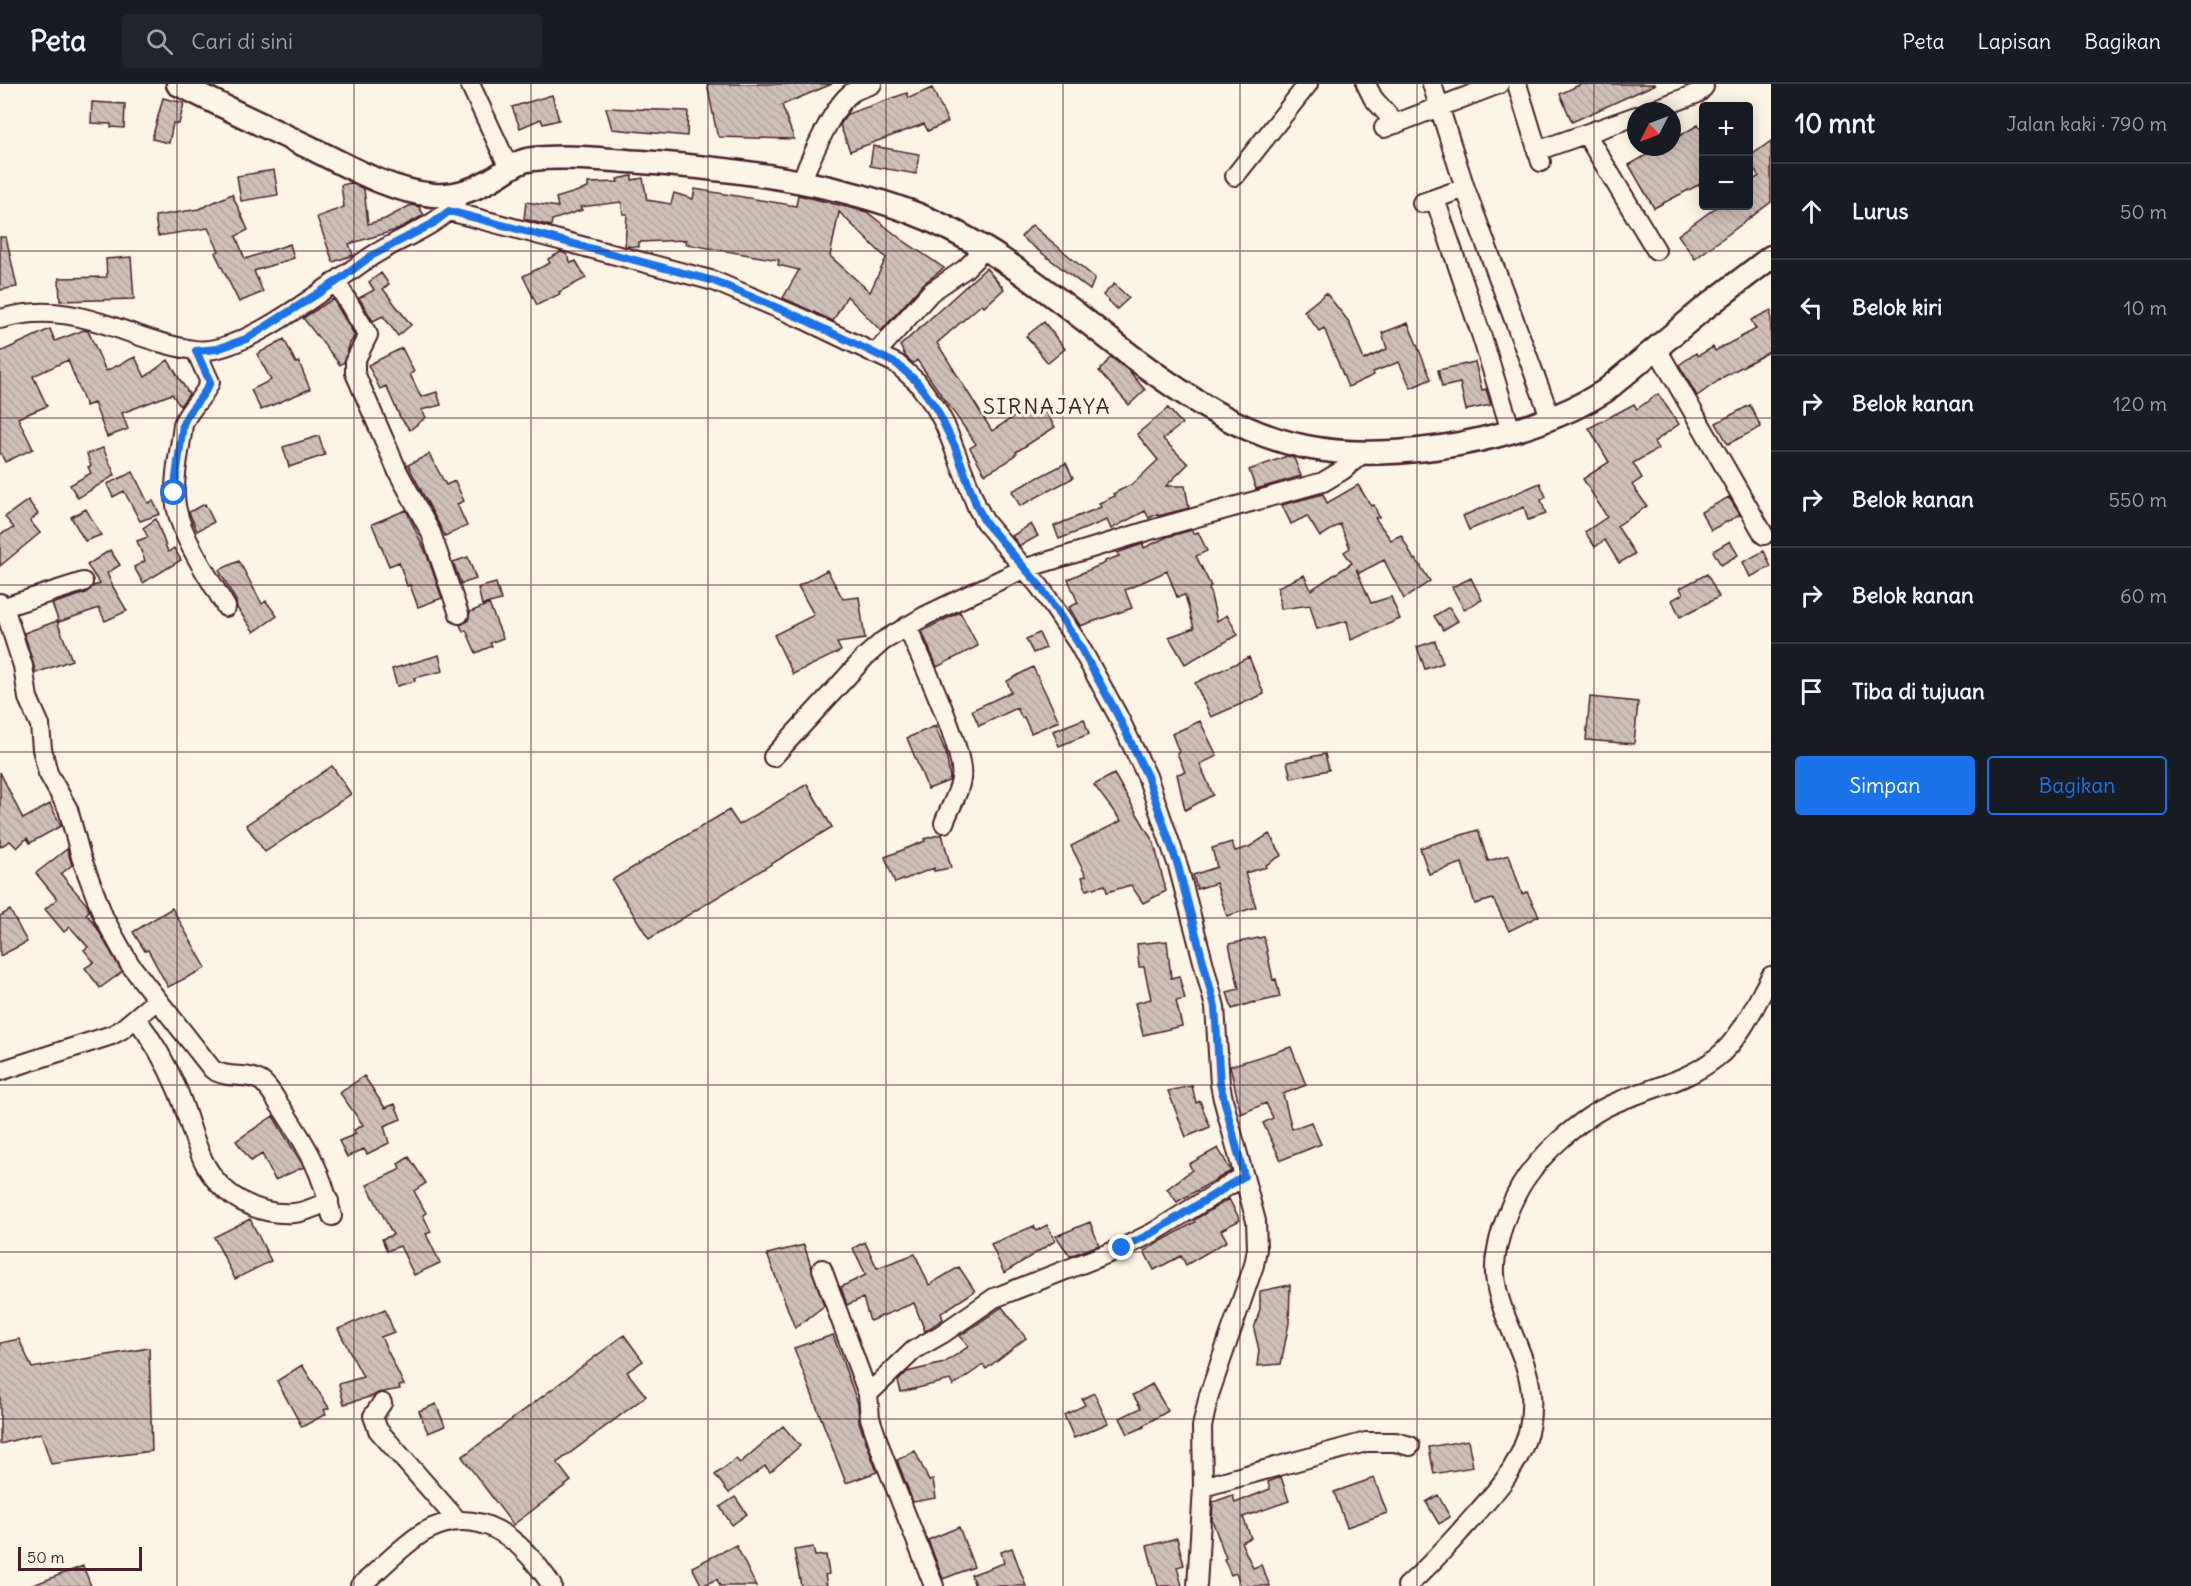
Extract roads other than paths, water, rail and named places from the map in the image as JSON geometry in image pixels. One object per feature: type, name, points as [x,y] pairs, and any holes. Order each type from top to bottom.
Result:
[{"type":"street","points":[[178,84],[335,160],[402,189],[451,195],[468,191],[528,159],[579,158],[674,165],[801,181],[911,212],[962,237],[1033,281],[1175,388],[1216,414],[1249,430],[1302,447],[1331,451],[1363,453],[1446,446],[1551,419],[1605,391],[1702,310],[1771,257]]},
{"type":"street","points":[[470,84],[509,168]]},
{"type":"street","points":[[801,181],[815,149],[843,101],[850,94],[872,84]]},
{"type":"street","points":[[1235,176],[1308,84]]},
{"type":"street","points":[[1366,84],[1390,126],[1499,84]]},
{"type":"street","points":[[1432,84],[1466,188],[1551,419]]},
{"type":"street","points":[[1517,84],[1539,156],[1586,134],[1627,119]]},
{"type":"street","points":[[1674,102],[1698,93],[1704,87],[1703,84]]},
{"type":"street","points":[[1586,134],[1656,250]]},
{"type":"street","points":[[1466,188],[1429,201],[1482,337],[1511,430]]},
{"type":"street","points":[[0,319],[29,312],[69,314],[93,318],[160,342],[196,351],[217,349],[246,339],[336,282],[371,256],[432,224],[449,211],[468,191]]},
{"type":"street","points":[[449,211],[714,281],[801,318],[897,364],[936,408],[955,447],[977,507],[985,522],[1052,603],[1078,643],[1117,714],[1147,776],[1178,866],[1215,1007],[1220,1084],[1256,1221],[1257,1249],[1248,1284],[1209,1395],[1202,1427],[1203,1487],[1197,1586]]},
{"type":"street","points":[[875,354],[932,292],[965,269],[984,250]]},
{"type":"street","points":[[336,282],[368,335],[355,361],[355,373],[398,472],[431,533],[459,614]]},
{"type":"street","points":[[1657,349],[1764,535]]},
{"type":"street","points":[[196,351],[210,382],[207,390],[183,424],[175,483],[176,509],[182,528],[225,607]]},
{"type":"street","points":[[773,757],[865,657],[883,641],[925,616],[1023,569],[1154,529],[1323,482],[1343,470],[1363,453]]},
{"type":"street","points":[[83,582],[2,605],[23,666],[28,698],[40,725],[42,749],[48,773],[68,809],[93,893],[129,963],[212,1069],[224,1075],[255,1078],[269,1089],[317,1164],[331,1208],[296,1213],[274,1212],[253,1207],[232,1196],[217,1183],[195,1143],[189,1118],[164,1061],[151,1037],[136,1018]]},
{"type":"street","points":[[907,627],[959,757],[962,779],[944,823]]},
{"type":"street","points":[[1407,1586],[1450,1544],[1504,1482],[1526,1439],[1532,1406],[1528,1378],[1495,1282],[1497,1252],[1515,1196],[1527,1176],[1541,1160],[1563,1138],[1598,1111],[1617,1102],[1674,1083],[1715,1059],[1746,1022],[1771,976]]},
{"type":"street","points":[[0,1071],[112,1035],[157,1000]]},
{"type":"street","points":[[868,1394],[914,1350],[942,1334],[994,1298],[1122,1248],[1154,1232],[1244,1176]]},
{"type":"street","points":[[822,1269],[868,1394],[870,1418],[883,1456],[934,1586]]},
{"type":"street","points":[[382,1403],[373,1416],[378,1430],[457,1520]]},
{"type":"street","points":[[1203,1487],[1366,1442],[1395,1442],[1410,1446]]},
{"type":"street","points":[[360,1586],[421,1534],[435,1526],[457,1520],[488,1524],[496,1528],[532,1559],[552,1586]]},
{"type":"district","name":"SIRNAJAYA","points":[[1047,406]]}]
